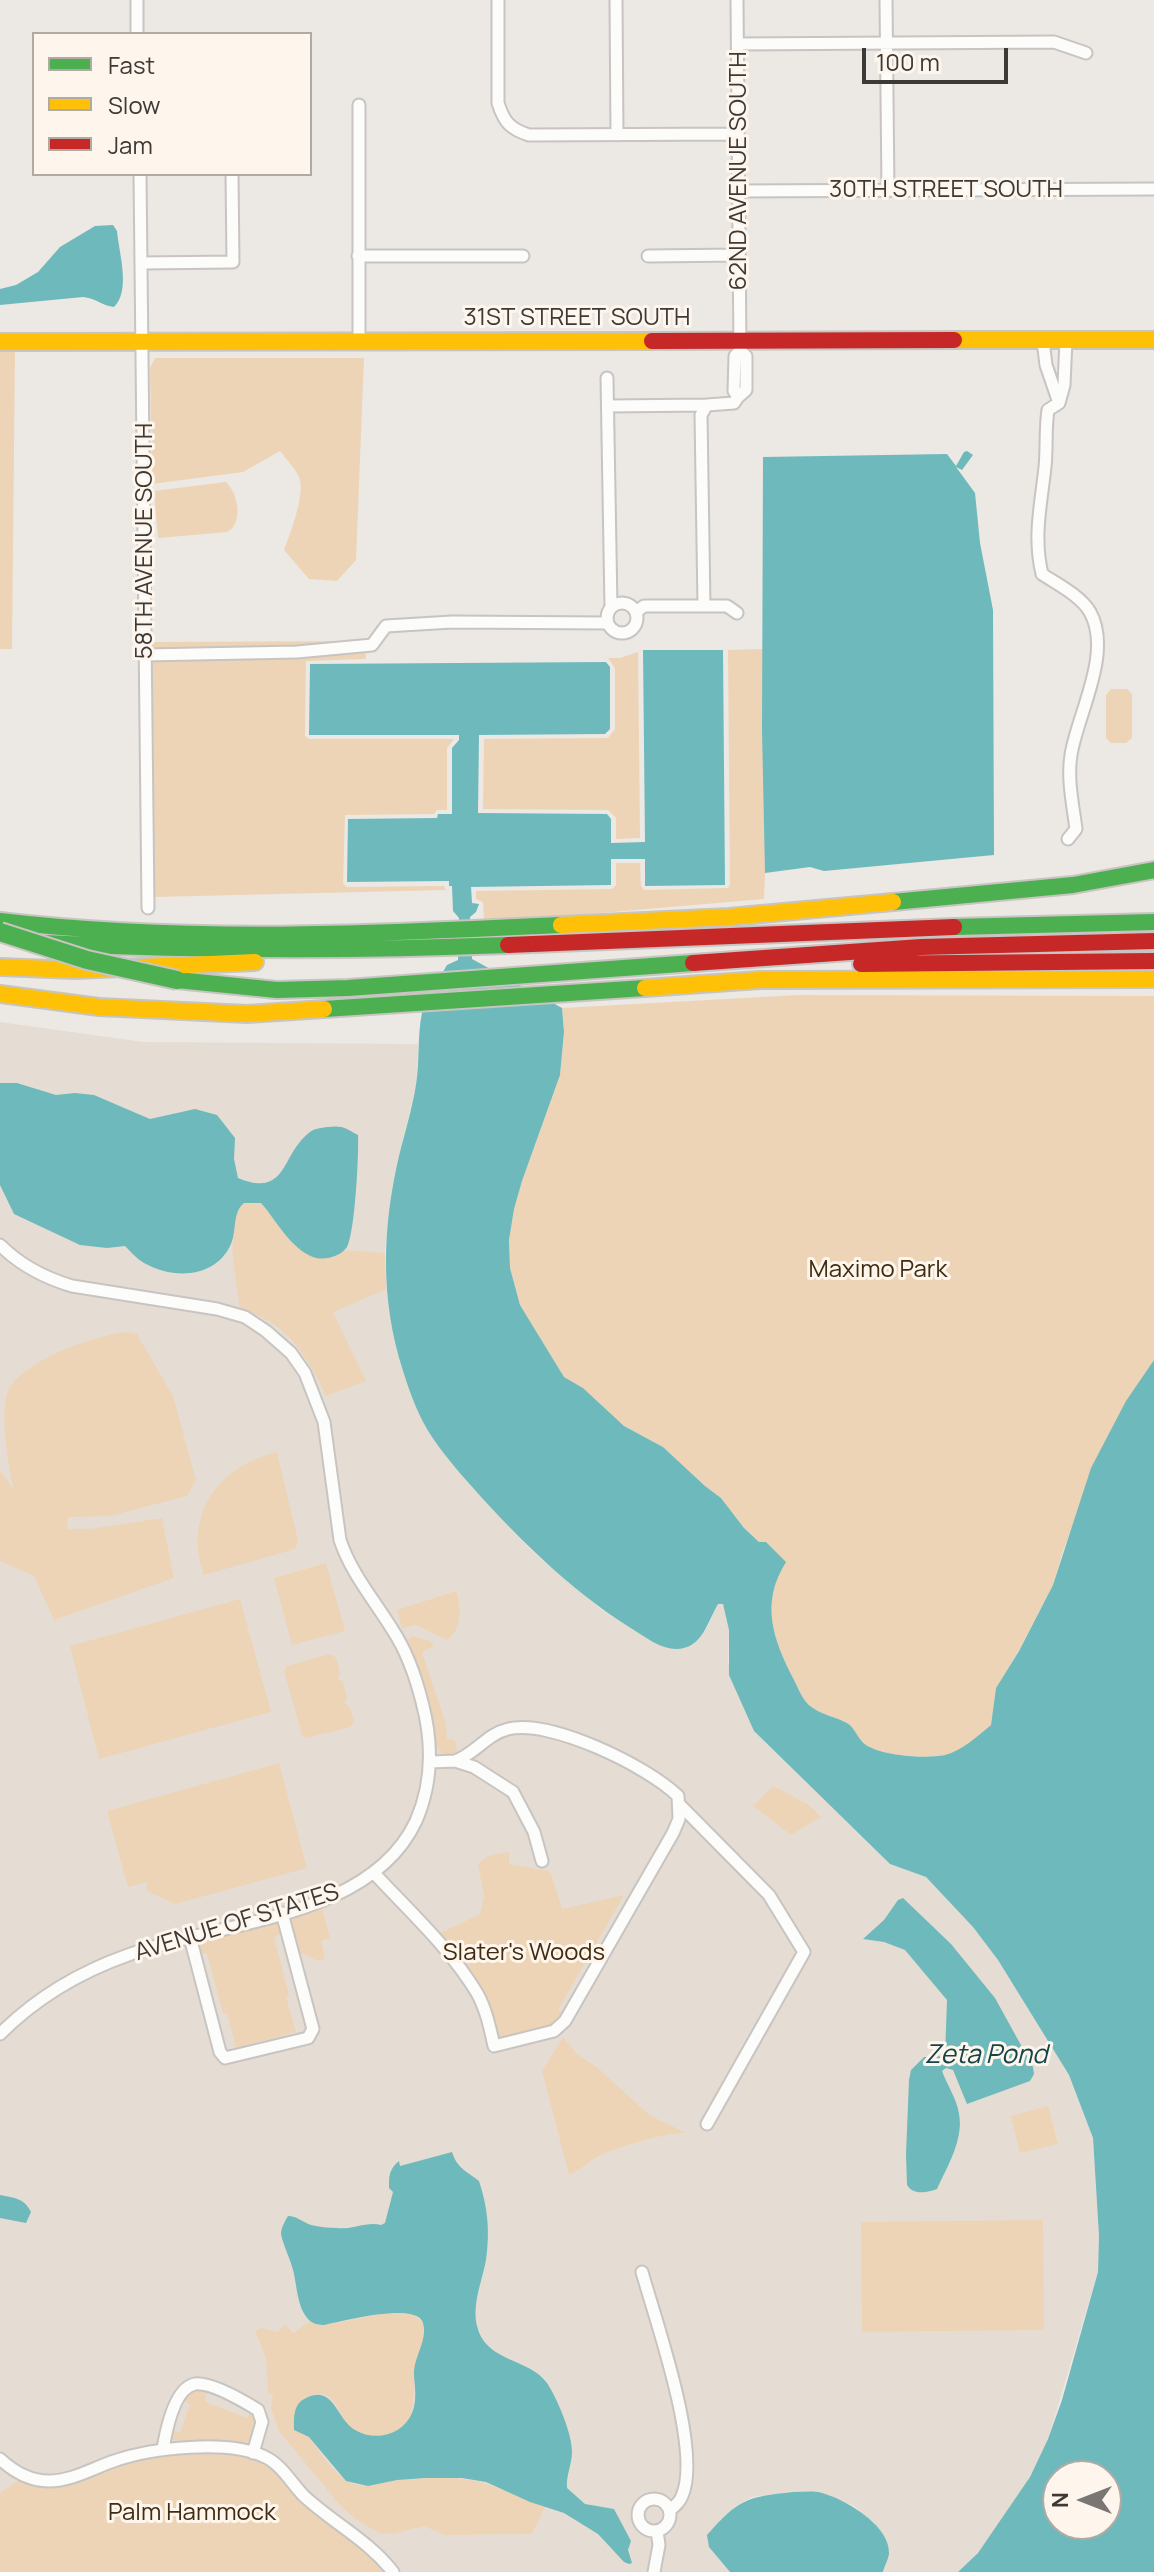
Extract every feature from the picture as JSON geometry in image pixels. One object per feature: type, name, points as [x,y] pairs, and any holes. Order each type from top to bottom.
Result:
[{"type":"main road","name":"31ST STREET SOUTH","points":[[0,342],[740,346],[1154,340]]},
{"type":"main road","points":[[1073,885],[1154,870]]},
{"type":"main road","points":[[505,937],[1073,885],[1154,884]]},
{"type":"main road","points":[[0,921],[59,928],[208,936],[406,940],[1154,922]]},
{"type":"main road","points":[[0,932],[47,950],[177,980],[277,990],[400,995]]},
{"type":"main road","points":[[0,939],[116,948],[386,949]]},
{"type":"main road","points":[[0,967],[75,970],[349,958],[386,949],[406,940]]},
{"type":"main road","points":[[0,994],[99,1007],[279,1013],[400,995],[572,982],[790,957],[921,947],[1154,941]]},
{"type":"main road","points":[[790,957],[821,964],[1154,961]]},
{"type":"main road","points":[[572,982],[1154,979]]},
{"type":"street","points":[[137,0],[137,32]]},
{"type":"street","points":[[498,0],[498,103],[503,118],[513,130],[529,135],[738,134]]},
{"type":"street","points":[[616,0],[617,135]]},
{"type":"street","name":"62ND AVENUE SOUTH","points":[[707,405],[734,403],[738,397],[734,391],[735,356],[740,346],[737,0]]},
{"type":"street","points":[[886,0],[888,191]]},
{"type":"street","points":[[738,44],[1054,42],[1086,53]]},
{"type":"street","points":[[359,105],[359,342]]},
{"type":"street","name":"58TH AVENUE SOUTH","points":[[140,176],[148,908]]},
{"type":"street","points":[[141,263],[233,262],[232,176]]},
{"type":"street","name":"30TH STREET SOUTH","points":[[739,191],[1154,189]]},
{"type":"street","points":[[648,256],[739,255]]},
{"type":"street","points":[[358,256],[523,256]]},
{"type":"street","points":[[1066,340],[1064,385],[1059,403],[1048,410],[1046,424],[1037,551],[1042,574],[1090,611],[1097,633],[1092,685],[1070,757],[1070,787],[1076,829],[1068,839]]},
{"type":"street","points":[[1043,341],[1046,365],[1059,403]]},
{"type":"street","points":[[607,378],[611,607],[608,623],[616,632],[628,632],[636,624],[636,612],[628,604],[611,607]]},
{"type":"street","points":[[608,406],[707,405]]},
{"type":"street","points":[[704,606],[701,415],[707,405]]},
{"type":"street","points":[[636,612],[644,606],[727,606],[737,613]]},
{"type":"street","points":[[145,655],[297,652],[372,645],[386,626],[452,622],[608,623]]},
{"type":"street","name":"AVENUE OF STATES","points":[[0,1245],[23,1264],[49,1279],[72,1286],[217,1309],[245,1317],[291,1353],[305,1373],[324,1422],[340,1540],[346,1558],[395,1634],[415,1679],[427,1725],[431,1762],[427,1789],[409,1834],[394,1855],[348,1890],[282,1913],[131,1953],[96,1967],[39,2001],[0,2034]]},
{"type":"street","points":[[374,1873],[455,1962],[478,1994],[487,2015],[494,2046],[554,2031],[565,2021],[673,1833],[679,1819],[678,1796],[663,1782],[582,1741],[549,1729],[525,1727],[505,1730],[460,1760]]},
{"type":"street","points":[[431,1762],[460,1760],[513,1792],[534,1832],[542,1861]]},
{"type":"street","points":[[680,1805],[769,1895],[804,1952],[707,2124]]},
{"type":"street","points":[[190,1937],[220,2052],[225,2058],[255,2052],[308,2038],[313,2029],[282,1913]]},
{"type":"street","points":[[642,2272],[687,2447],[684,2494],[667,2506]]},
{"type":"street","points":[[163,2449],[166,2428],[184,2390],[200,2384],[258,2410],[262,2422],[253,2453]]},
{"type":"street","points":[[0,2459],[24,2475],[49,2481],[163,2449],[194,2447],[253,2453],[274,2463],[304,2496],[368,2545],[393,2572]]},
{"type":"street","points":[[658,2499],[667,2506],[667,2525],[657,2531],[643,2527],[638,2513],[643,2503],[658,2499]]},
{"type":"street","points":[[654,2572],[659,2545],[657,2531]]},
{"type":"shaded area","points":[[0,1022],[143,1042],[418,1044],[417,1082],[399,1156],[384,1266],[402,1368],[431,1436],[470,1485],[529,1548],[602,1610],[652,1641],[677,1649],[693,1645],[707,1628],[718,1604],[723,1603],[729,1630],[728,1662],[754,1731],[890,1864],[926,1877],[973,1927],[998,1960],[1069,2075],[1093,2138],[1098,2272],[1048,2439],[1030,2477],[1004,2518],[978,2553],[958,2572],[883,2572],[889,2552],[874,2523],[854,2506],[817,2492],[793,2492],[752,2497],[720,2520],[718,2557],[730,2572],[0,2572]]},
{"type":"green space","points":[[0,347],[15,347],[12,649],[0,649]]},
{"type":"green space","points":[[155,358],[364,358],[356,560],[337,581],[309,579],[284,550],[296,514],[301,484],[295,470],[280,451],[243,472],[152,484],[150,368]]},
{"type":"green space","points":[[226,482],[234,493],[237,508],[236,522],[232,528],[227,532],[158,538],[154,491]]},
{"type":"green space","points":[[364,641],[366,659],[306,661],[305,736],[309,739],[454,739],[447,748],[447,810],[437,810],[434,814],[345,815],[343,884],[347,887],[444,886],[447,893],[445,890],[154,897],[151,660],[303,657],[151,650],[151,642]]},
{"type":"green space","points":[[763,649],[764,899],[484,923],[483,902],[476,899],[476,891],[612,889],[616,885],[616,863],[640,863],[644,890],[728,888],[728,650]]},
{"type":"green space","points":[[638,652],[640,838],[616,839],[616,818],[608,810],[483,809],[484,739],[608,738],[615,729],[615,668],[608,658]]},
{"type":"green space","points":[[1111,689],[1127,689],[1132,694],[1132,738],[1126,743],[1111,743],[1106,738],[1106,695]]},
{"type":"green space","name":"Maximo Park","points":[[799,995],[1154,996],[1154,1360],[1111,1431],[1063,1551],[1053,1585],[996,1688],[991,1725],[963,1747],[945,1755],[904,1756],[873,1749],[863,1743],[850,1725],[806,1702],[780,1648],[772,1620],[773,1592],[785,1562],[766,1542],[759,1542],[744,1528],[721,1498],[663,1447],[624,1426],[583,1388],[564,1377],[520,1305],[510,1268],[509,1240],[514,1208],[560,1075],[564,1032],[562,1008]]},
{"type":"green space","points":[[244,1203],[261,1203],[291,1241],[332,1258],[345,1250],[385,1253],[386,1289],[333,1312],[366,1381],[326,1396],[293,1342],[270,1322],[240,1309],[233,1238],[234,1224]]},
{"type":"green space","points":[[128,1332],[137,1334],[173,1396],[196,1480],[187,1496],[110,1516],[68,1517],[67,1529],[90,1529],[162,1518],[174,1578],[54,1620],[34,1576],[0,1561],[0,1470],[14,1490],[5,1427],[8,1391],[28,1369],[61,1351],[98,1338]]},
{"type":"green space","points":[[277,1452],[298,1541],[295,1549],[204,1575],[198,1532],[210,1496],[222,1481],[238,1469]]},
{"type":"green space","points":[[326,1563],[345,1631],[292,1645],[274,1578]]},
{"type":"green space","points":[[456,1591],[458,1624],[447,1640],[416,1625],[402,1628],[397,1610]]},
{"type":"green space","points":[[240,1599],[271,1712],[99,1759],[70,1646]]},
{"type":"green space","points":[[413,1636],[430,1641],[434,1646],[422,1652],[446,1724],[447,1739],[455,1740],[457,1751],[451,1756],[441,1753],[435,1744],[431,1715],[406,1641]]},
{"type":"green space","points":[[330,1654],[336,1658],[340,1673],[338,1679],[343,1682],[347,1698],[344,1703],[349,1706],[354,1721],[351,1727],[306,1738],[302,1735],[284,1671],[287,1666]]},
{"type":"green space","points":[[279,1763],[307,1868],[175,1904],[147,1891],[147,1882],[128,1887],[107,1811]]},
{"type":"green space","points":[[773,1786],[809,1805],[821,1817],[791,1835],[753,1806]]},
{"type":"green space","name":"Slater's Woods","points":[[509,1852],[509,1864],[550,1871],[562,1909],[624,1895],[558,2010],[567,2013],[554,2026],[505,2041],[493,2038],[487,2014],[434,1936],[480,1914],[484,1896],[478,1864],[488,1856]]},
{"type":"green space","points":[[322,1907],[330,1938],[321,1941],[325,1959],[318,1961],[298,1952],[291,1921],[297,1913]]},
{"type":"green space","points":[[274,1921],[279,1924],[282,1933],[274,1937],[296,2032],[236,2048],[207,1954],[197,1952],[198,1942]]},
{"type":"green space","points":[[563,2037],[577,2054],[599,2069],[649,2115],[686,2133],[656,2137],[618,2148],[569,2175],[542,2071]]},
{"type":"green space","points":[[1048,2106],[1058,2144],[1020,2153],[1011,2116]]},
{"type":"green space","points":[[1043,2220],[1044,2330],[862,2332],[861,2222]]},
{"type":"green space","points":[[392,2312],[412,2313],[423,2323],[413,2405],[408,2421],[394,2432],[379,2436],[361,2433],[348,2424],[331,2398],[320,2394],[308,2398],[298,2407],[294,2413],[299,2421],[326,2460],[340,2476],[353,2484],[445,2478],[486,2484],[545,2507],[532,2534],[444,2535],[424,2526],[393,2534],[379,2533],[358,2521],[338,2503],[279,2431],[271,2408],[273,2396],[268,2393],[266,2358],[255,2331],[261,2328],[277,2332],[285,2325],[294,2333],[310,2321],[324,2325]]},
{"type":"green space","points":[[199,2390],[207,2392],[205,2402],[247,2418],[250,2412],[254,2413],[255,2430],[245,2444],[172,2440],[170,2434],[173,2431],[180,2433],[190,2404],[184,2399]]},
{"type":"green space","name":"Palm Hammock","points":[[184,2453],[235,2454],[264,2462],[304,2502],[356,2544],[384,2572],[0,2572],[0,2493],[19,2480],[43,2486],[71,2484],[124,2462]]},
{"type":"water","points":[[113,225],[117,231],[123,282],[114,307],[83,297],[0,305],[0,289],[16,285],[38,272],[60,247],[95,226]]},
{"type":"water","points":[[967,451],[973,455],[962,470],[956,467],[975,493],[980,543],[993,610],[994,855],[824,871],[810,867],[765,873],[763,457],[947,454],[956,466]]},
{"type":"water","points":[[643,650],[723,650],[725,885],[645,886],[645,859],[611,859],[611,885],[471,887],[472,903],[479,904],[470,917],[472,959],[562,1008],[564,1032],[560,1075],[522,1181],[509,1240],[510,1268],[520,1305],[564,1377],[583,1388],[624,1426],[663,1447],[721,1498],[744,1528],[759,1542],[766,1542],[786,1562],[773,1592],[772,1621],[786,1664],[809,1705],[850,1725],[861,1740],[873,1749],[904,1756],[951,1753],[991,1725],[996,1688],[1053,1585],[1091,1468],[1126,1401],[1154,1360],[1154,2572],[958,2572],[978,2553],[1030,2477],[1048,2439],[1098,2272],[1093,2138],[1069,2075],[998,1960],[973,1927],[926,1877],[890,1864],[754,1731],[729,1675],[729,1630],[723,1604],[718,1604],[698,1640],[685,1648],[676,1649],[650,1640],[594,1603],[536,1553],[456,1469],[423,1422],[403,1371],[387,1290],[389,1211],[416,1085],[422,1013],[447,965],[458,960],[459,918],[453,911],[449,881],[347,882],[348,819],[437,818],[438,814],[452,814],[452,748],[459,735],[309,735],[310,664],[606,662],[610,667],[610,729],[605,734],[479,735],[478,813],[607,814],[611,819],[611,843],[645,842]]},
{"type":"water","points":[[0,1083],[17,1083],[56,1095],[94,1095],[150,1119],[195,1109],[217,1115],[235,1138],[234,1159],[238,1178],[254,1183],[266,1183],[275,1178],[301,1141],[312,1131],[333,1126],[347,1129],[358,1135],[358,1145],[354,1210],[347,1247],[332,1257],[313,1257],[291,1241],[261,1203],[244,1203],[236,1217],[231,1244],[215,1264],[193,1273],[168,1272],[144,1263],[125,1246],[80,1245],[14,1214],[0,1185]]},
{"type":"water","name":"Zeta Pond","points":[[903,1898],[951,1944],[995,1998],[1034,2074],[1030,2081],[967,2104],[953,2070],[946,2068],[942,2071],[958,2108],[959,2133],[954,2153],[937,2189],[925,2192],[916,2192],[907,2185],[909,2080],[911,2070],[924,2057],[945,2056],[947,2000],[905,1950],[884,1942],[863,1939]]},
{"type":"water","points":[[452,2152],[459,2166],[479,2181],[486,2210],[486,2260],[476,2309],[477,2326],[482,2338],[489,2347],[530,2369],[547,2383],[570,2435],[572,2456],[567,2488],[585,2504],[614,2509],[631,2541],[628,2550],[632,2563],[624,2562],[598,2534],[564,2513],[486,2482],[462,2478],[425,2478],[368,2486],[346,2481],[309,2437],[294,2430],[295,2411],[299,2404],[315,2395],[329,2399],[349,2425],[363,2434],[379,2436],[402,2427],[414,2408],[414,2369],[424,2330],[418,2317],[407,2314],[377,2315],[324,2325],[308,2319],[300,2305],[281,2234],[288,2216],[327,2228],[381,2225],[385,2223],[393,2192],[389,2188],[389,2180],[396,2164],[399,2161],[400,2166]]},
{"type":"water","points":[[0,2195],[25,2204],[31,2212],[26,2223],[0,2218]]},
{"type":"water","points":[[793,2492],[828,2495],[852,2506],[874,2523],[888,2543],[889,2554],[883,2572],[730,2572],[709,2547],[707,2535],[744,2502]]},
{"type":"traffic: fast","points":[[893,902],[1073,885],[1154,870]]},
{"type":"traffic: fast","points":[[0,921],[140,932],[280,935],[561,925]]},
{"type":"traffic: fast","points":[[954,927],[1154,922]]},
{"type":"traffic: fast","points":[[0,932],[87,960],[177,980]]},
{"type":"traffic: fast","points":[[44,943],[276,949],[508,945]]},
{"type":"traffic: fast","points":[[177,980],[277,990],[348,988],[693,963]]},
{"type":"traffic: fast","points":[[324,1009],[645,988]]},
{"type":"traffic: slow","points":[[954,340],[1154,340]]},
{"type":"traffic: slow","points":[[0,342],[652,341]]},
{"type":"traffic: slow","points":[[561,925],[729,917],[893,902]]},
{"type":"traffic: slow","points":[[0,967],[75,970],[255,962]]},
{"type":"traffic: slow","points":[[645,988],[759,980],[1154,979]]},
{"type":"traffic: slow","points":[[0,994],[99,1007],[247,1014],[324,1009]]},
{"type":"traffic: jam","points":[[652,341],[954,340]]},
{"type":"traffic: jam","points":[[508,945],[954,927]]},
{"type":"traffic: jam","points":[[693,963],[921,947],[1154,941]]},
{"type":"traffic: jam","points":[[861,964],[1154,961]]}]
